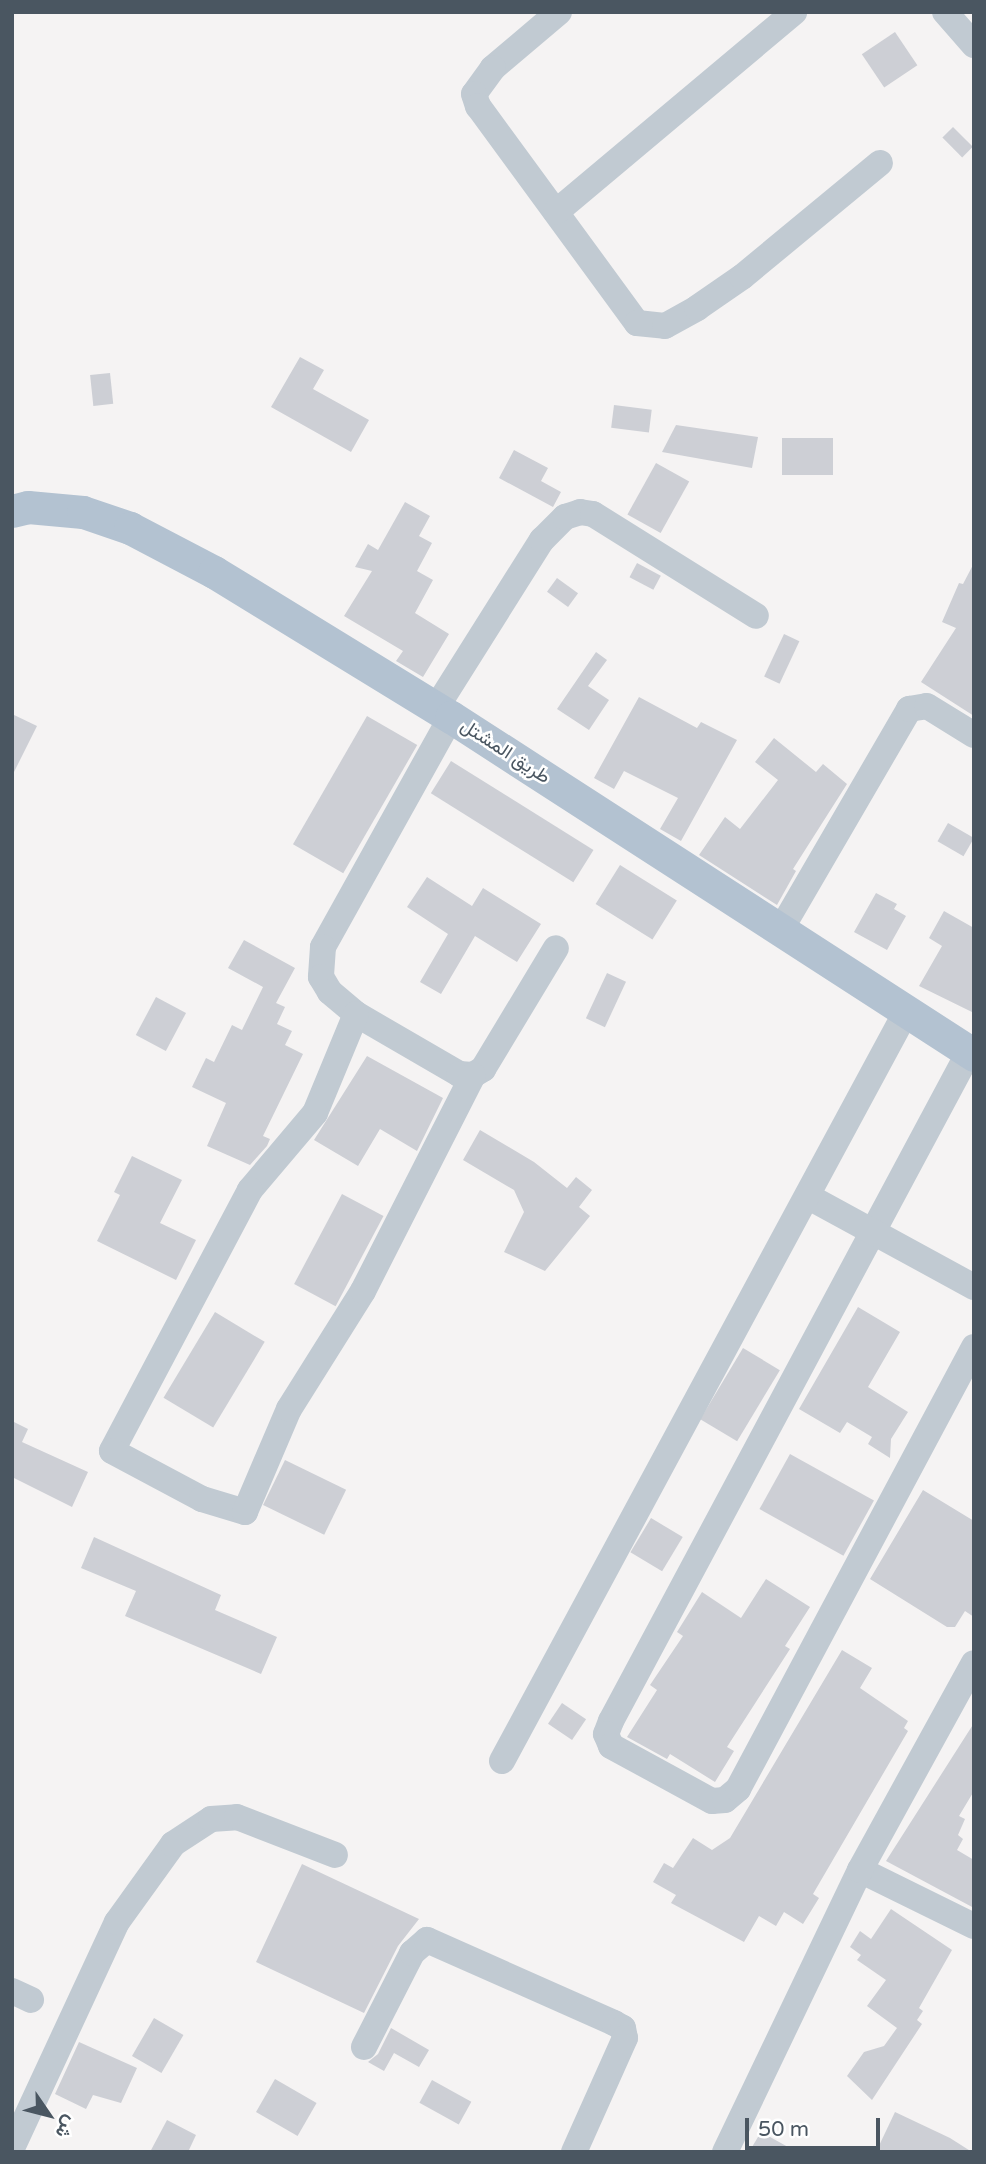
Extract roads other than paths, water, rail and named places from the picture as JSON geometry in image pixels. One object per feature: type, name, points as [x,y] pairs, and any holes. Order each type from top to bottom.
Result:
[{"type":"main road","name":"طريق المشتل","points":[[12,511],[28,507],[83,512],[130,528],[214,572],[443,712],[971,1053]]},
{"type":"street","points":[[559,12],[493,68],[474,93],[478,106],[637,323],[665,326],[742,277],[880,163]]},
{"type":"street","points":[[556,212],[794,12]]},
{"type":"street","points":[[945,12],[974,45]]},
{"type":"street","points":[[473,1075],[459,1074],[356,1014],[330,992],[321,977],[323,947],[443,712],[542,540],[565,517],[580,512],[593,514],[756,616]]},
{"type":"street","points":[[780,931],[909,709],[927,706],[974,735]]},
{"type":"street","points":[[356,1014],[315,1113],[250,1190],[112,1451],[202,1499],[245,1512],[289,1409],[363,1291],[473,1075],[483,1069],[556,948]]},
{"type":"street","points":[[502,1761],[809,1197],[906,1012]]},
{"type":"street","points":[[971,1053],[611,1721],[606,1734],[611,1746],[712,1801],[725,1800],[738,1789],[974,1347]]},
{"type":"street","points":[[809,1197],[974,1287]]},
{"type":"street","points":[[725,2152],[860,1870],[974,1663]]},
{"type":"street","points":[[12,2148],[117,1922],[173,1844],[211,1819],[237,1816],[335,1855]]},
{"type":"street","points":[[860,1870],[974,1926]]},
{"type":"street","points":[[364,2047],[412,1953],[427,1940],[614,2023],[623,2028],[625,2038],[573,2152]]}]
